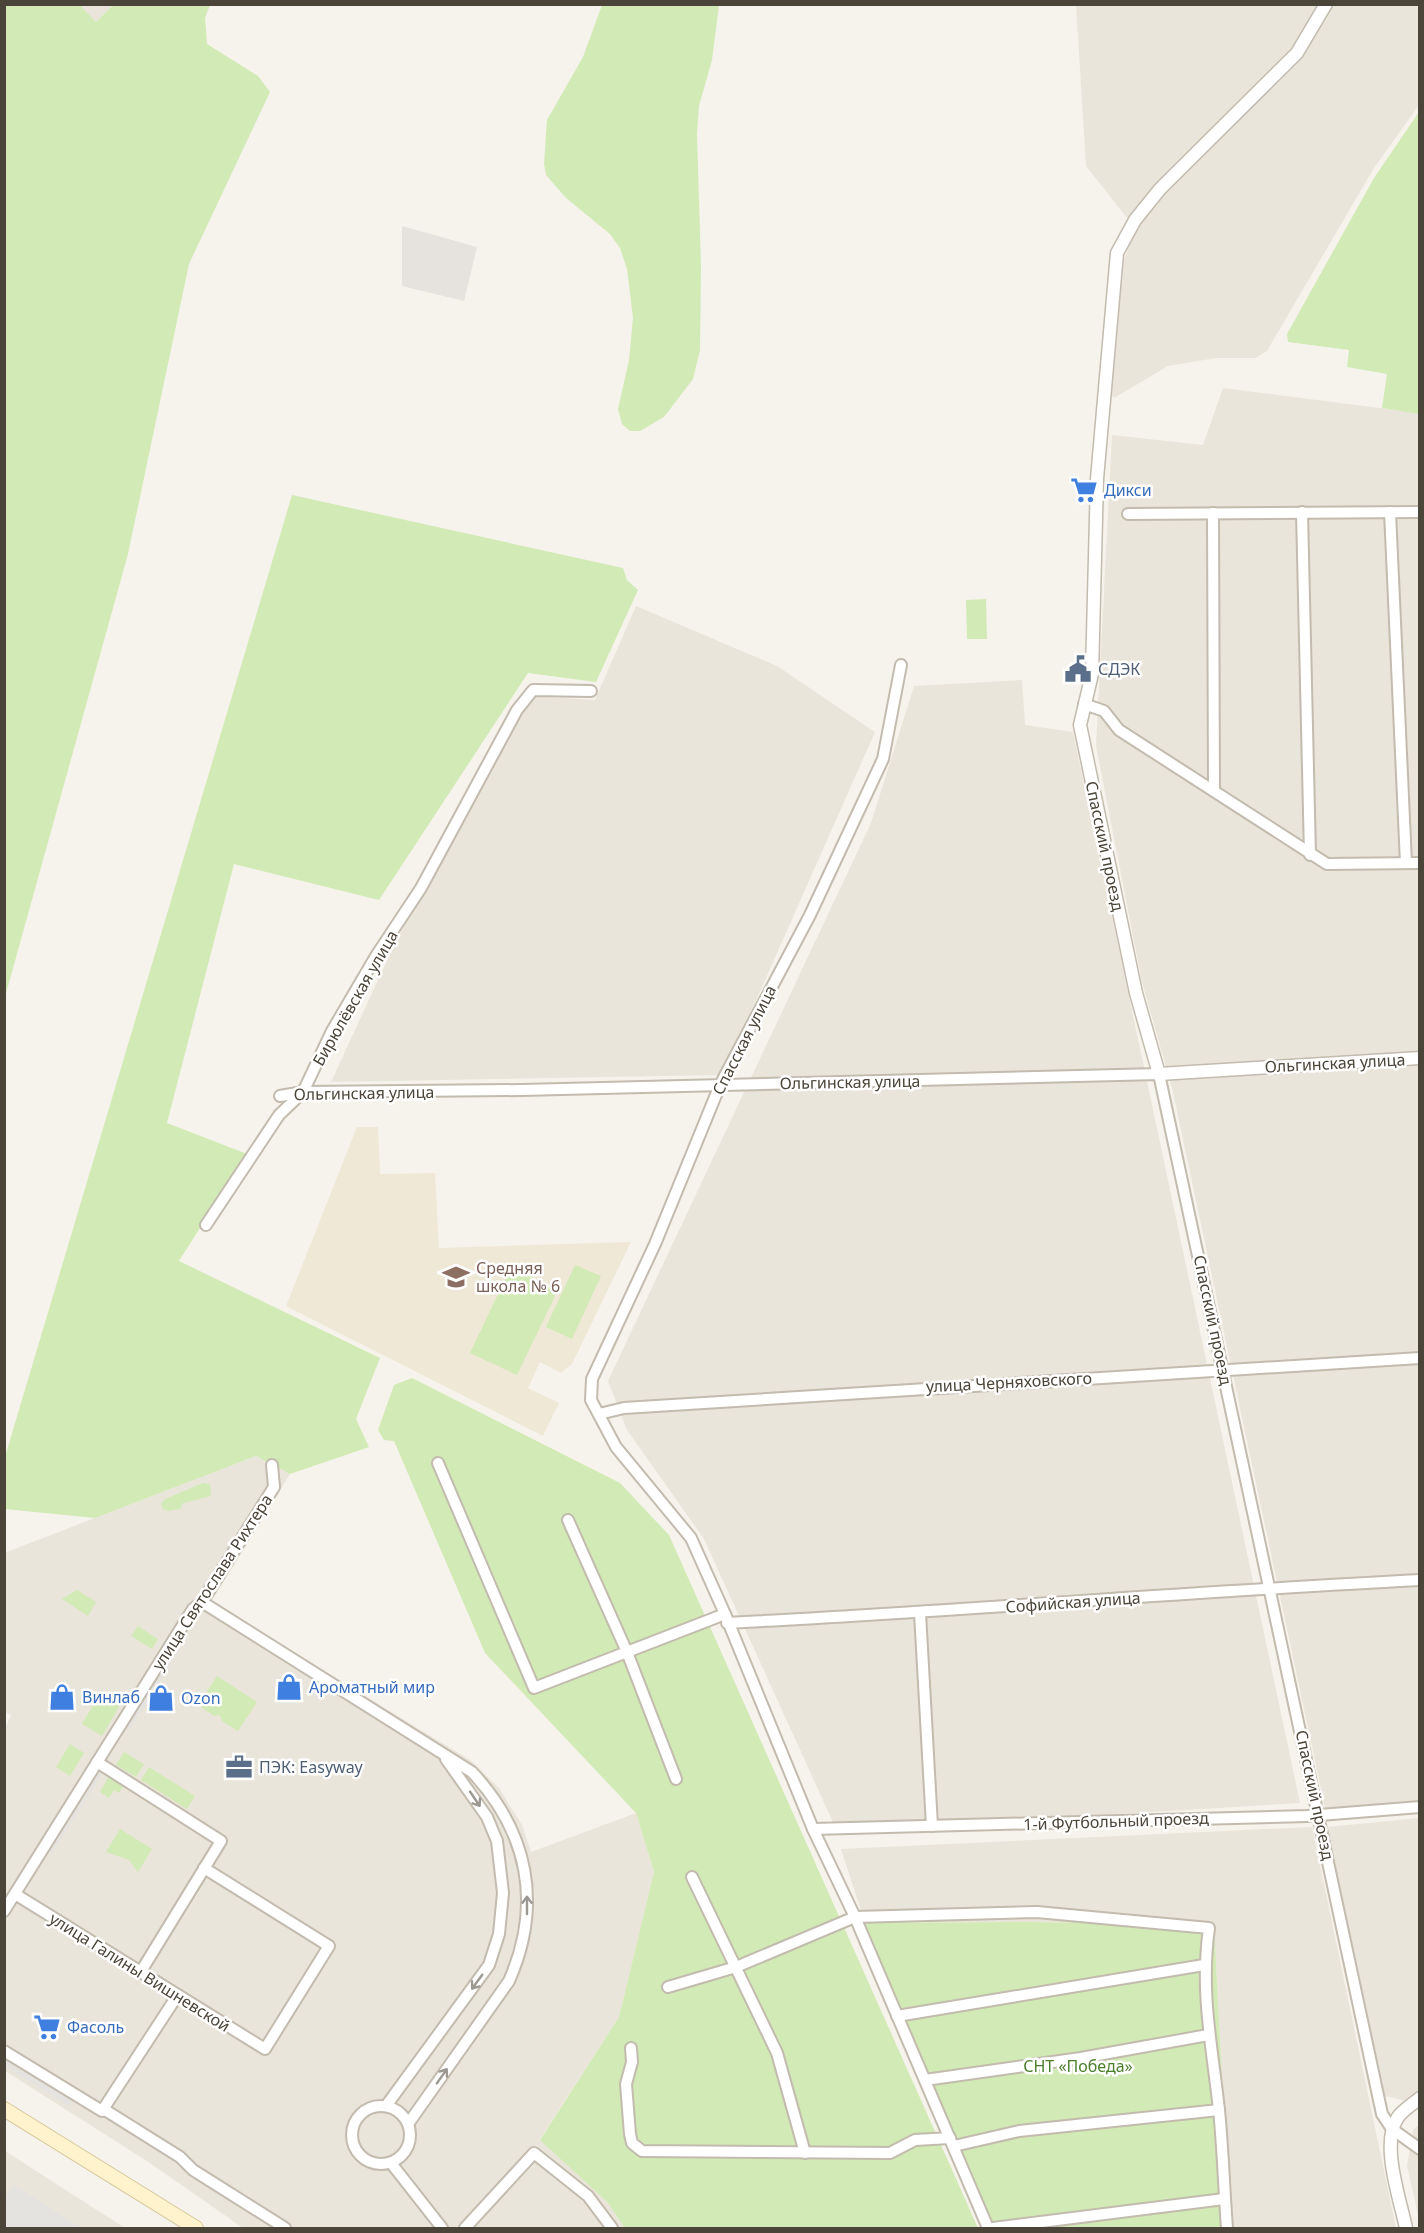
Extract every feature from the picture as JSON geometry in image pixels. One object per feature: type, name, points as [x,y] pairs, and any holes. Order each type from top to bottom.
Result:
[{"type":"main road","points":[[4,2109],[196,2229]]},
{"type":"street","name":"Спасский проезд","points":[[1326,4],[1296,53],[1160,189],[1135,220],[1117,254],[1097,479],[1092,674],[1080,725],[1136,993],[1159,1074],[1271,1587],[1382,2114],[1392,2129],[1390,2150],[1406,2229]]},
{"type":"street","points":[[1302,512],[1310,855]]},
{"type":"street","points":[[1390,512],[1406,863]]},
{"type":"street","points":[[1128,514],[1419,512]]},
{"type":"street","points":[[1213,513],[1214,791]]},
{"type":"street","name":"Спасская улица","points":[[599,1414],[591,1400],[592,1379],[655,1244],[720,1085],[810,915],[883,759],[901,665]]},
{"type":"street","name":"Бирюлёвская улица","points":[[206,1225],[279,1115],[303,1092],[332,1031],[376,956],[421,888],[517,710],[533,690],[591,691]]},
{"type":"street","points":[[1084,704],[1104,711],[1119,730],[1327,864],[1419,863]]},
{"type":"street","name":"Ольгинская улица","points":[[280,1096],[303,1092],[1159,1074],[1419,1058]]},
{"type":"street","name":"улица Черняховского","points":[[599,1414],[624,1408],[1419,1358]]},
{"type":"street","points":[[599,1414],[616,1446],[691,1538],[813,1829],[855,1917],[991,2229],[1224,2199]]},
{"type":"street","name":"Софийская улица","points":[[438,1462],[534,1688],[627,1652],[726,1618],[921,1613],[1271,1587],[1419,1580]]},
{"type":"street","name":"улица Святослава Рихтера","points":[[4,1911],[194,1608],[202,1602],[274,1487],[272,1465]]},
{"type":"street","points":[[568,1520],[627,1652],[676,1779]]},
{"type":"street","points":[[202,1602],[472,1772],[495,1797],[508,1819],[520,1849],[528,1909],[523,1937],[509,1981],[408,2124]]},
{"type":"street","points":[[921,1613],[932,1826]]},
{"type":"street","points":[[386,2106],[489,1965],[499,1934],[503,1893],[497,1841],[487,1817],[440,1752]]},
{"type":"street","points":[[98,1762],[221,1841],[140,1973]]},
{"type":"street","name":"1-й Футбольный проезд","points":[[813,1829],[1319,1815],[1419,1808]]},
{"type":"street","name":"улица Галины Вишневской","points":[[15,1894],[265,2049],[329,1946],[204,1868]]},
{"type":"street","points":[[692,1877],[777,2053],[805,2153]]},
{"type":"street","points":[[668,1987],[736,1967],[855,1917],[1037,1912],[1209,1928],[1204,1965],[1208,2035],[1219,2110],[1227,2229]]},
{"type":"street","points":[[897,2016],[1204,1965]]},
{"type":"street","points":[[105,2110],[177,1996]]},
{"type":"street","points":[[925,2080],[1081,2058],[1208,2035]]},
{"type":"street","points":[[631,2048],[632,2062],[626,2084],[630,2134],[632,2143],[642,2151],[890,2153],[915,2140],[952,2142],[1019,2131],[1219,2110]]},
{"type":"street","points":[[4,2051],[99,2111],[105,2110],[180,2157],[193,2169],[285,2229]]},
{"type":"street","points":[[1419,2098],[1399,2116],[1392,2129],[1419,2149]]},
{"type":"street","points":[[386,2106],[403,2115],[408,2124],[410,2133],[406,2151],[391,2163],[372,2163],[357,2151],[352,2133],[360,2115],[367,2109],[386,2106]]},
{"type":"street","points":[[465,2229],[534,2153],[588,2196],[612,2229]]},
{"type":"street","points":[[391,2163],[442,2229]]},
{"type":"shaded area","points":[[80,5],[113,5],[96,22]]},
{"type":"shaded area","points":[[1076,5],[1419,5],[1419,105],[1374,168],[1267,351],[1255,358],[1216,358],[1168,366],[1114,398],[1110,393],[1124,260],[1136,229],[1086,166]]},
{"type":"shaded area","points":[[402,226],[477,247],[464,301],[402,286]]},
{"type":"shaded area","points":[[1223,388],[1419,413],[1419,1802],[1325,1808],[1172,1088],[1142,982],[1096,746],[1112,435],[1203,445]]},
{"type":"shaded area","points":[[636,606],[777,666],[875,732],[723,1075],[331,1082],[396,941],[531,696],[595,700]]},
{"type":"shaded area","points":[[1022,680],[1025,725],[1073,732],[1300,1803],[837,1831],[704,1539],[627,1430],[608,1381],[871,823],[914,686]]},
{"type":"shaded area","name":"Средняя школа № 6","points":[[357,1127],[378,1127],[380,1174],[435,1173],[439,1248],[631,1242],[572,1364],[561,1373],[540,1362],[528,1388],[559,1403],[543,1436],[286,1306]]},
{"type":"shaded area","points":[[256,1456],[290,1474],[211,1602],[470,1760],[499,1788],[522,1825],[531,1852],[636,1813],[654,1872],[619,2017],[540,2139],[607,2202],[625,2228],[243,2228],[150,2163],[5,2071],[4,1731],[11,1715],[4,1711],[4,1553]]},
{"type":"shaded area","points":[[175,1646],[180,1649],[129,1730],[125,1727]]},
{"type":"shaded area","points":[[98,1768],[104,1771],[52,1853],[47,1850]]},
{"type":"shaded area","points":[[1419,1818],[1420,2090],[1407,2101],[1385,2096],[1327,1827]]},
{"type":"shaded area","points":[[1312,1827],[1396,2228],[1230,2228],[1214,1926],[1029,1922],[865,1923],[841,1849]]},
{"type":"shaded area","points":[[4,2055],[73,2099],[68,2106],[5,2066]]},
{"type":"shaded area","points":[[1419,2125],[1419,2219],[1407,2166],[1413,2130]]},
{"type":"shaded area","points":[[5,2151],[125,2228],[5,2228]]},
{"type":"shaded area","points":[[14,2185],[82,2228],[5,2228],[5,2199]]},
{"type":"green space","points":[[5,4],[80,5],[96,22],[113,5],[210,5],[205,18],[207,44],[258,76],[270,92],[189,264],[128,554],[5,997]]},
{"type":"green space","points":[[602,5],[719,5],[712,60],[699,106],[697,134],[701,266],[700,350],[693,379],[664,417],[640,431],[630,431],[622,424],[618,409],[629,360],[633,318],[627,269],[620,248],[610,234],[566,198],[546,175],[544,164],[547,120],[583,57]]},
{"type":"green space","points":[[1419,112],[1420,414],[1382,408],[1387,374],[1347,367],[1349,350],[1288,342],[1287,334],[1374,178]]},
{"type":"green space","points":[[292,495],[623,568],[627,580],[638,590],[596,682],[528,673],[379,900],[234,864],[167,1123],[247,1154],[179,1261],[380,1358],[356,1419],[369,1447],[290,1474],[256,1456],[95,1518],[5,1509],[4,1460]]},
{"type":"green space","points":[[986,599],[987,639],[967,639],[966,600]]},
{"type":"green space","points":[[575,1265],[601,1276],[572,1339],[546,1327]]},
{"type":"green space","points":[[511,1267],[558,1290],[517,1375],[470,1353]]},
{"type":"green space","points":[[412,1378],[620,1483],[669,1535],[978,2228],[625,2228],[607,2202],[540,2140],[619,2017],[654,1872],[636,1813],[485,1653],[394,1441],[384,1440],[378,1430],[394,1385]]},
{"type":"green space","points":[[203,1483],[210,1484],[211,1496],[183,1503],[180,1509],[168,1511],[163,1509],[161,1504],[165,1499]]},
{"type":"green space","points":[[77,1590],[96,1602],[88,1616],[62,1599]]},
{"type":"green space","points":[[138,1626],[158,1639],[152,1649],[131,1636]]},
{"type":"green space","points":[[217,1676],[257,1702],[238,1731],[222,1721],[220,1715],[214,1716],[198,1705]]},
{"type":"green space","points":[[103,1694],[120,1705],[102,1736],[82,1724],[98,1697]]},
{"type":"green space","points":[[70,1744],[84,1753],[70,1776],[56,1767]]},
{"type":"green space","points":[[124,1752],[144,1764],[136,1777],[116,1765]]},
{"type":"green space","points":[[149,1767],[195,1796],[187,1809],[141,1780]]},
{"type":"green space","points":[[109,1776],[124,1785],[119,1793],[114,1790],[109,1798],[100,1792]]},
{"type":"green space","points":[[120,1829],[152,1849],[138,1872],[129,1860],[106,1852]]},
{"type":"green space","name":"СНТ «Победа»","points":[[1029,1922],[1214,1925],[1230,2228],[993,2228],[899,2013],[865,1923]]},
{"type":"place","name":"Дикси","points":[[1084,490]]},
{"type":"place","name":"СДЭК","points":[[1078,669]]},
{"type":"place","name":"Средняя школа № 6","points":[[456,1277]]},
{"type":"place","name":"Ароматный мир","points":[[289,1687]]},
{"type":"place","name":"Винлаб","points":[[62,1697]]},
{"type":"place","name":"Ozon","points":[[161,1698]]},
{"type":"place","name":"ПЭК: Easyway","points":[[239,1767]]},
{"type":"place","name":"Фасоль","points":[[47,2027]]}]
